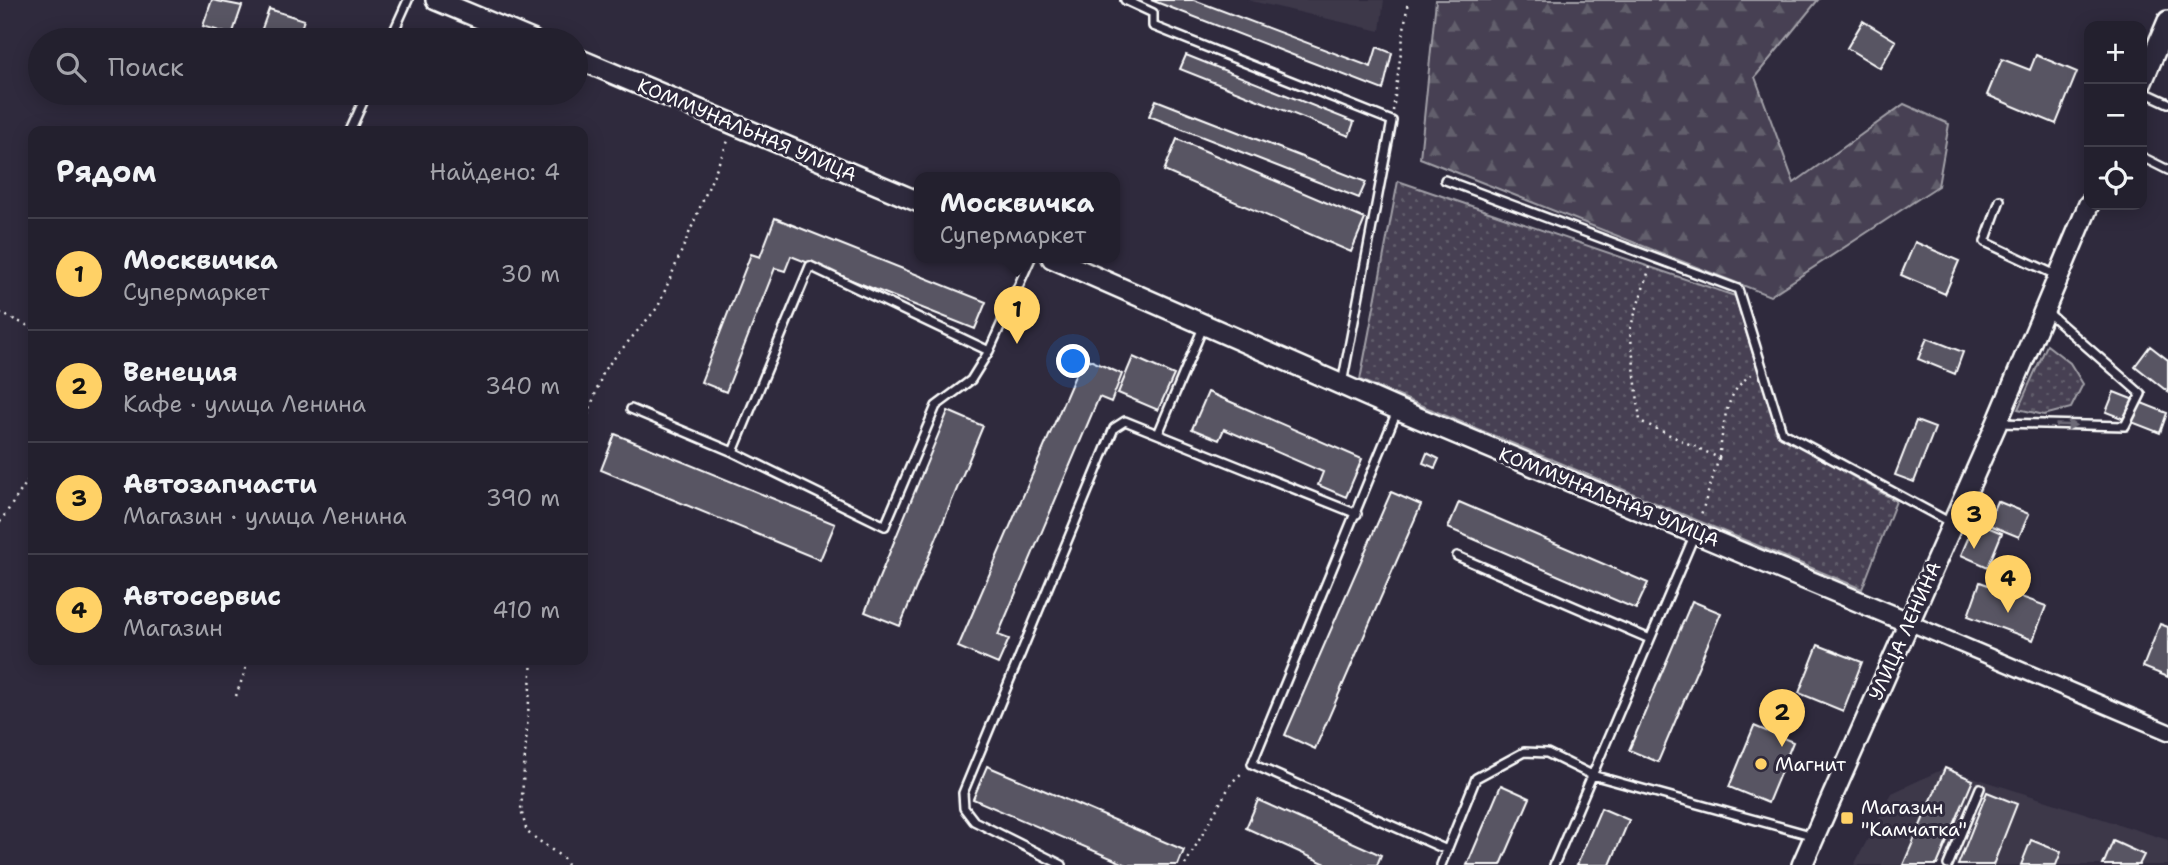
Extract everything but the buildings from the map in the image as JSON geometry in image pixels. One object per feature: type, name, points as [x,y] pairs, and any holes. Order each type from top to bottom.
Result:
[{"type":"street","points":[[436,0],[504,28]]},
{"type":"street","points":[[2147,70],[2168,21]]},
{"type":"street","name":"КОММУНАЛЬНАЯ УЛИЦА","points":[[588,63],[914,200]]},
{"type":"street","name":"УЛИЦА ЛЕНИНА","points":[[1802,865],[1997,423],[2086,210]]},
{"type":"street","name":"КОММУНАЛЬНАЯ УЛИЦА","points":[[1063,263],[1398,409],[2168,732]]},
{"type":"lane","points":[[395,28],[408,0]]},
{"type":"lane","points":[[1125,0],[1153,13],[1153,26],[1392,121],[1342,385]]},
{"type":"lane","points":[[2147,93],[2168,103]]},
{"type":"lane","points":[[352,126],[362,105]]},
{"type":"lane","points":[[2147,160],[2168,170]]},
{"type":"lane","points":[[1445,180],[1738,289],[1782,432],[1952,523]]},
{"type":"lane","points":[[2000,200],[1984,242],[2058,276]]},
{"type":"lane","points":[[631,409],[733,452],[885,526],[936,406],[971,380],[989,351],[1029,263]]},
{"type":"lane","points":[[733,452],[810,266],[989,351]]},
{"type":"lane","points":[[1997,423],[2125,426],[2141,394],[2044,309]]},
{"type":"lane","points":[[1158,434],[1204,325]]},
{"type":"lane","points":[[1398,409],[1252,764],[1447,850]]},
{"type":"lane","points":[[1062,865],[974,821],[964,808],[963,793],[1114,428],[1125,421],[1357,513]]},
{"type":"lane","points":[[1960,505],[1983,514]]},
{"type":"lane","points":[[1554,865],[1696,532]]},
{"type":"lane","points":[[1457,556],[1650,639]]},
{"type":"lane","points":[[1441,865],[1476,778],[1524,752],[1547,753],[1592,775],[1815,836]]},
{"type":"lane","points":[[1948,865],[1980,788]]},
{"type":"path","points":[[1392,121],[1408,0]]},
{"type":"path","points":[[588,414],[604,370],[658,307],[735,125]]},
{"type":"path","points":[[1653,257],[1630,329],[1640,421],[1719,458]]},
{"type":"path","points":[[0,313],[28,326]]},
{"type":"path","points":[[1696,532],[1719,458],[1729,400],[1740,382],[1762,368]]},
{"type":"path","points":[[0,522],[28,480]]},
{"type":"path","points":[[236,696],[247,665]]},
{"type":"path","points":[[532,665],[521,810],[527,832],[555,851],[567,865]]},
{"type":"path","points":[[1185,865],[1232,782],[1252,764]]},
{"type":"shaded area","points":[[1247,0],[1384,0],[1380,31]]},
{"type":"shaded area","points":[[1945,768],[2168,840],[2168,865],[1854,865],[1892,793]]},
{"type":"green space","points":[[1436,0],[1818,0],[1755,77],[1794,183],[1904,104],[1949,124],[1938,186],[1770,296],[1420,158]]},
{"type":"green space","points":[[1398,181],[1735,296],[1778,434],[1896,501],[1862,589],[1360,380]]},
{"type":"green space","points":[[2047,345],[2070,363],[2083,384],[2071,408],[2044,415],[2018,409]]},
{"type":"place","name":"Москвичка","points":[[1017,344]]},
{"type":"place","name":"Автозапчасти","points":[[1974,549]]},
{"type":"place","name":"Автосервис","points":[[2008,613]]},
{"type":"place","name":"Венеция","points":[[1782,747]]},
{"type":"place","name":"Магнит","points":[[1761,764]]},
{"type":"place","name":"Магазин \"Камчатка\"","points":[[1847,818]]}]
